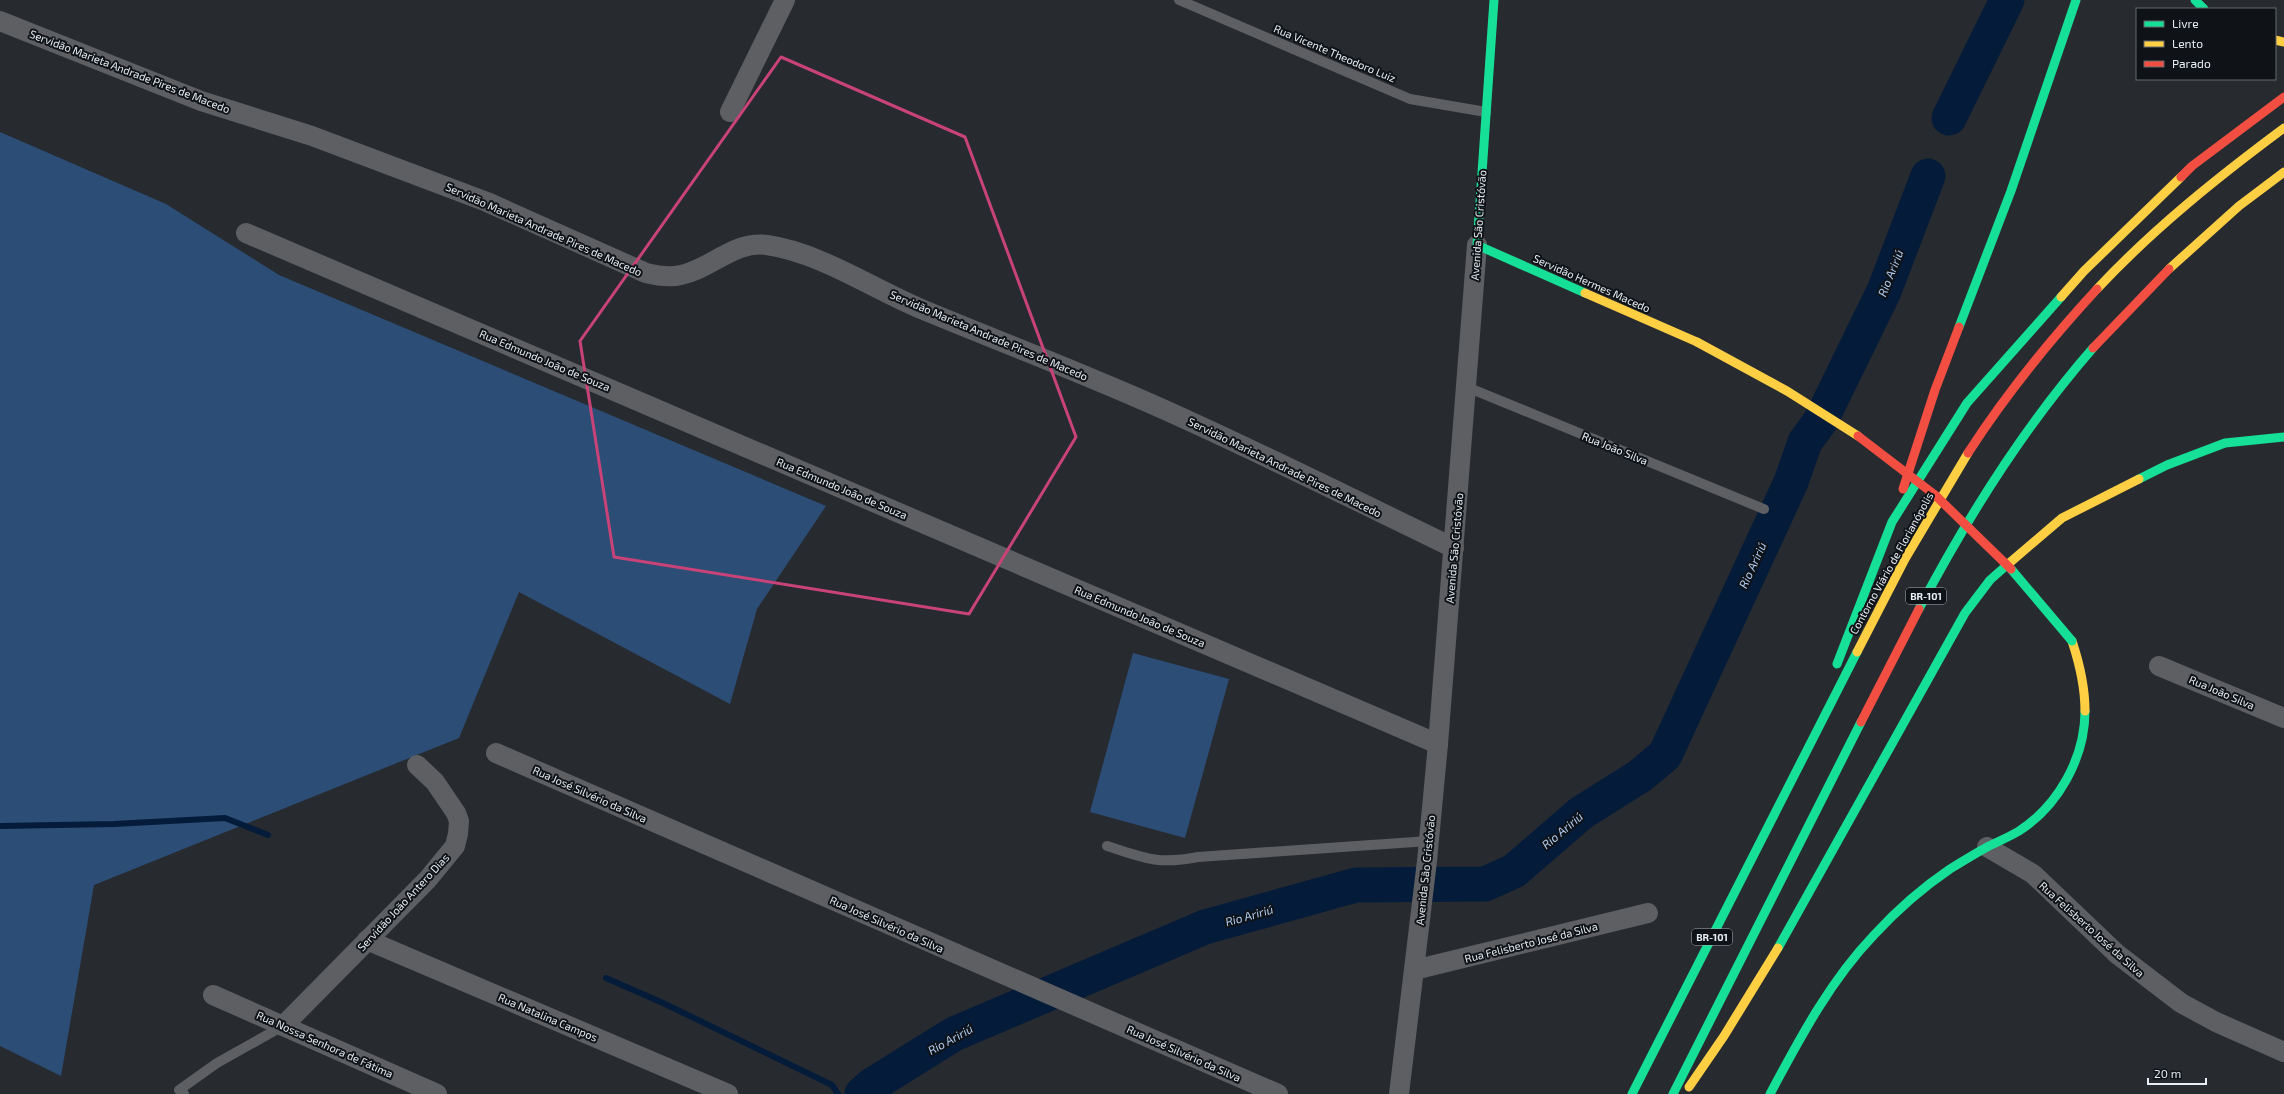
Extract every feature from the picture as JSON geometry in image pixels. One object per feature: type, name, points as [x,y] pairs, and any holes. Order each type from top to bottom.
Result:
[{"type":"main road","name":"Avenida São Cristóvão","points":[[1477,245],[1494,0]]},
{"type":"main road","points":[[1834,670],[1892,522],[1935,390],[2010,191],[2076,0]]},
{"type":"main road","points":[[2195,0],[2203,8]]},
{"type":"main road","points":[[1892,522],[1967,403],[2084,271],[2192,166],[2284,97]]},
{"type":"main road","name":"Contorno Viário de Florianópolis","points":[[1632,1094],[1791,780],[1919,533],[1972,448],[2007,396],[2068,321],[2135,250],[2208,185],[2284,128]]},
{"type":"main road","name":"BR-101","points":[[1673,1094],[1924,600],[1980,502],[2009,457],[2065,381],[2127,310],[2195,244],[2284,172]]},
{"type":"main road","name":"Servidão Hermes Macedo","points":[[1477,245],[1697,342],[1821,411],[1878,449],[1914,476],[1993,548],[2044,605],[2072,641],[2081,660],[2087,696],[2086,722],[2080,753],[2062,788],[2037,818],[2022,829],[1987,847],[1925,888],[1870,938],[1828,990],[1797,1041],[1770,1094]]},
{"type":"main road","points":[[1683,1094],[1724,1036],[1771,960],[1965,613],[1990,580],[2062,518],[2119,488],[2167,465],[2225,444],[2284,437]]},
{"type":"main road","name":"BR-101","points":[[1791,780],[1826,692]]},
{"type":"street","points":[[730,112],[785,0]]},
{"type":"street","name":"Servidão Marieta Andrade Pires de Macedo","points":[[0,21],[201,101],[312,136],[487,202],[646,274],[666,277],[683,275],[743,246],[755,244],[768,245],[800,254],[837,268],[923,310],[1060,364],[1187,420],[1454,548]]},
{"type":"street","name":"Rua Edmundo João de Souza","points":[[246,233],[1438,744]]},
{"type":"street","name":"Avenida São Cristóvão","points":[[1399,1094],[1422,907],[1438,744],[1477,245]]},
{"type":"street","name":"Rua João Silva","points":[[2159,666],[2284,718]]},
{"type":"street","name":"Rua José Silvério da Silva","points":[[496,753],[1278,1094]]},
{"type":"street","name":"Servidão João Antero Dias","points":[[283,1026],[447,857],[455,846],[459,821],[448,799],[435,782],[417,765]]},
{"type":"street","name":"Rua Felisberto José da Silva","points":[[1987,847],[2033,874],[2117,954],[2181,1003],[2216,1022],[2284,1052]]},
{"type":"street","name":"Rua Felisberto José da Silva","points":[[1414,970],[1648,913]]},
{"type":"street","name":"Rua Natalina Campos","points":[[367,940],[728,1094]]},
{"type":"street","name":"Rua Nossa Senhora de Fátima","points":[[213,995],[437,1094]]},
{"type":"lane","name":"Rua Vicente Theodoro Luiz","points":[[1179,0],[1410,99],[1486,112]]},
{"type":"lane","name":"Rua João Silva","points":[[1467,387],[1764,508]]},
{"type":"lane","points":[[1107,846],[1156,861],[1174,862],[1198,857],[1429,841]]},
{"type":"lane","points":[[184,1094],[179,1090],[204,1071],[283,1026]]},
{"type":"highlighted area","points":[[781,57],[965,137],[1076,437],[969,614],[614,557],[580,341]]},
{"type":"shaded area","points":[[0,132],[166,204],[279,275],[826,506],[757,609],[730,704],[519,592],[459,738],[94,885],[61,1076],[0,1046]]},
{"type":"shaded area","points":[[1133,653],[1229,679],[1185,838],[1090,812]]},
{"type":"waterway","name":"Rio Aririú","points":[[1949,118],[2007,0]]},
{"type":"waterway","name":"Rio Aririú","points":[[862,1094],[872,1085],[954,1034],[1205,927],[1356,885],[1485,884],[1514,871],[1581,813],[1640,776],[1665,755],[1791,482],[1805,442],[1821,420],[1884,291],[1928,176]]},
{"type":"waterway","points":[[0,826],[114,824],[225,818],[268,835]]},
{"type":"waterway","points":[[606,978],[663,1003],[832,1085],[838,1094]]},
{"type":"traffic: fast","points":[[1494,0],[1477,245],[1585,293]]},
{"type":"traffic: fast","points":[[1959,327],[2011,191],[2076,0]]},
{"type":"traffic: fast","points":[[2195,0],[2203,8]]},
{"type":"traffic: fast","points":[[1837,664],[1892,522],[1967,403],[2061,297]]},
{"type":"traffic: fast","points":[[1919,609],[1957,540],[1998,473],[2044,409],[2093,348]]},
{"type":"traffic: fast","points":[[2139,479],[2167,465],[2225,443],[2284,437]]},
{"type":"traffic: fast","points":[[1778,948],[1965,613],[1990,580],[2007,565]]},
{"type":"traffic: fast","points":[[2011,569],[2072,641]]},
{"type":"traffic: fast","points":[[1632,1094],[1857,652]]},
{"type":"traffic: fast","points":[[1770,1094],[1804,1031],[1843,971],[1883,926],[1910,900],[1940,876],[1979,851],[2019,831],[2033,821],[2046,808],[2067,779],[2074,763],[2084,729],[2085,711]]},
{"type":"traffic: fast","points":[[1673,1094],[1861,722]]},
{"type":"traffic: slow","points":[[2276,40],[2284,42]]},
{"type":"traffic: slow","points":[[2097,289],[2141,245],[2187,204],[2284,128]]},
{"type":"traffic: slow","points":[[2169,269],[2239,206],[2284,172]]},
{"type":"traffic: slow","points":[[2061,297],[2084,271],[2181,177]]},
{"type":"traffic: slow","points":[[1585,293],[1697,342]]},
{"type":"traffic: slow","points":[[1697,342],[1787,391],[1858,436]]},
{"type":"traffic: slow","points":[[1857,652],[1905,559],[1968,453]]},
{"type":"traffic: slow","points":[[2007,565],[2062,518],[2139,479]]},
{"type":"traffic: slow","points":[[2072,641],[2082,676],[2085,711]]},
{"type":"traffic: slow","points":[[1689,1087],[1724,1036],[1778,948]]},
{"type":"traffic: jam","points":[[2181,177],[2192,166],[2284,97]]},
{"type":"traffic: jam","points":[[2093,348],[2169,269]]},
{"type":"traffic: jam","points":[[1968,453],[2029,368],[2097,289]]},
{"type":"traffic: jam","points":[[1903,489],[1935,390],[1959,327]]},
{"type":"traffic: jam","points":[[1858,436],[1935,495],[2011,569]]},
{"type":"traffic: jam","points":[[1861,722],[1919,609]]}]
